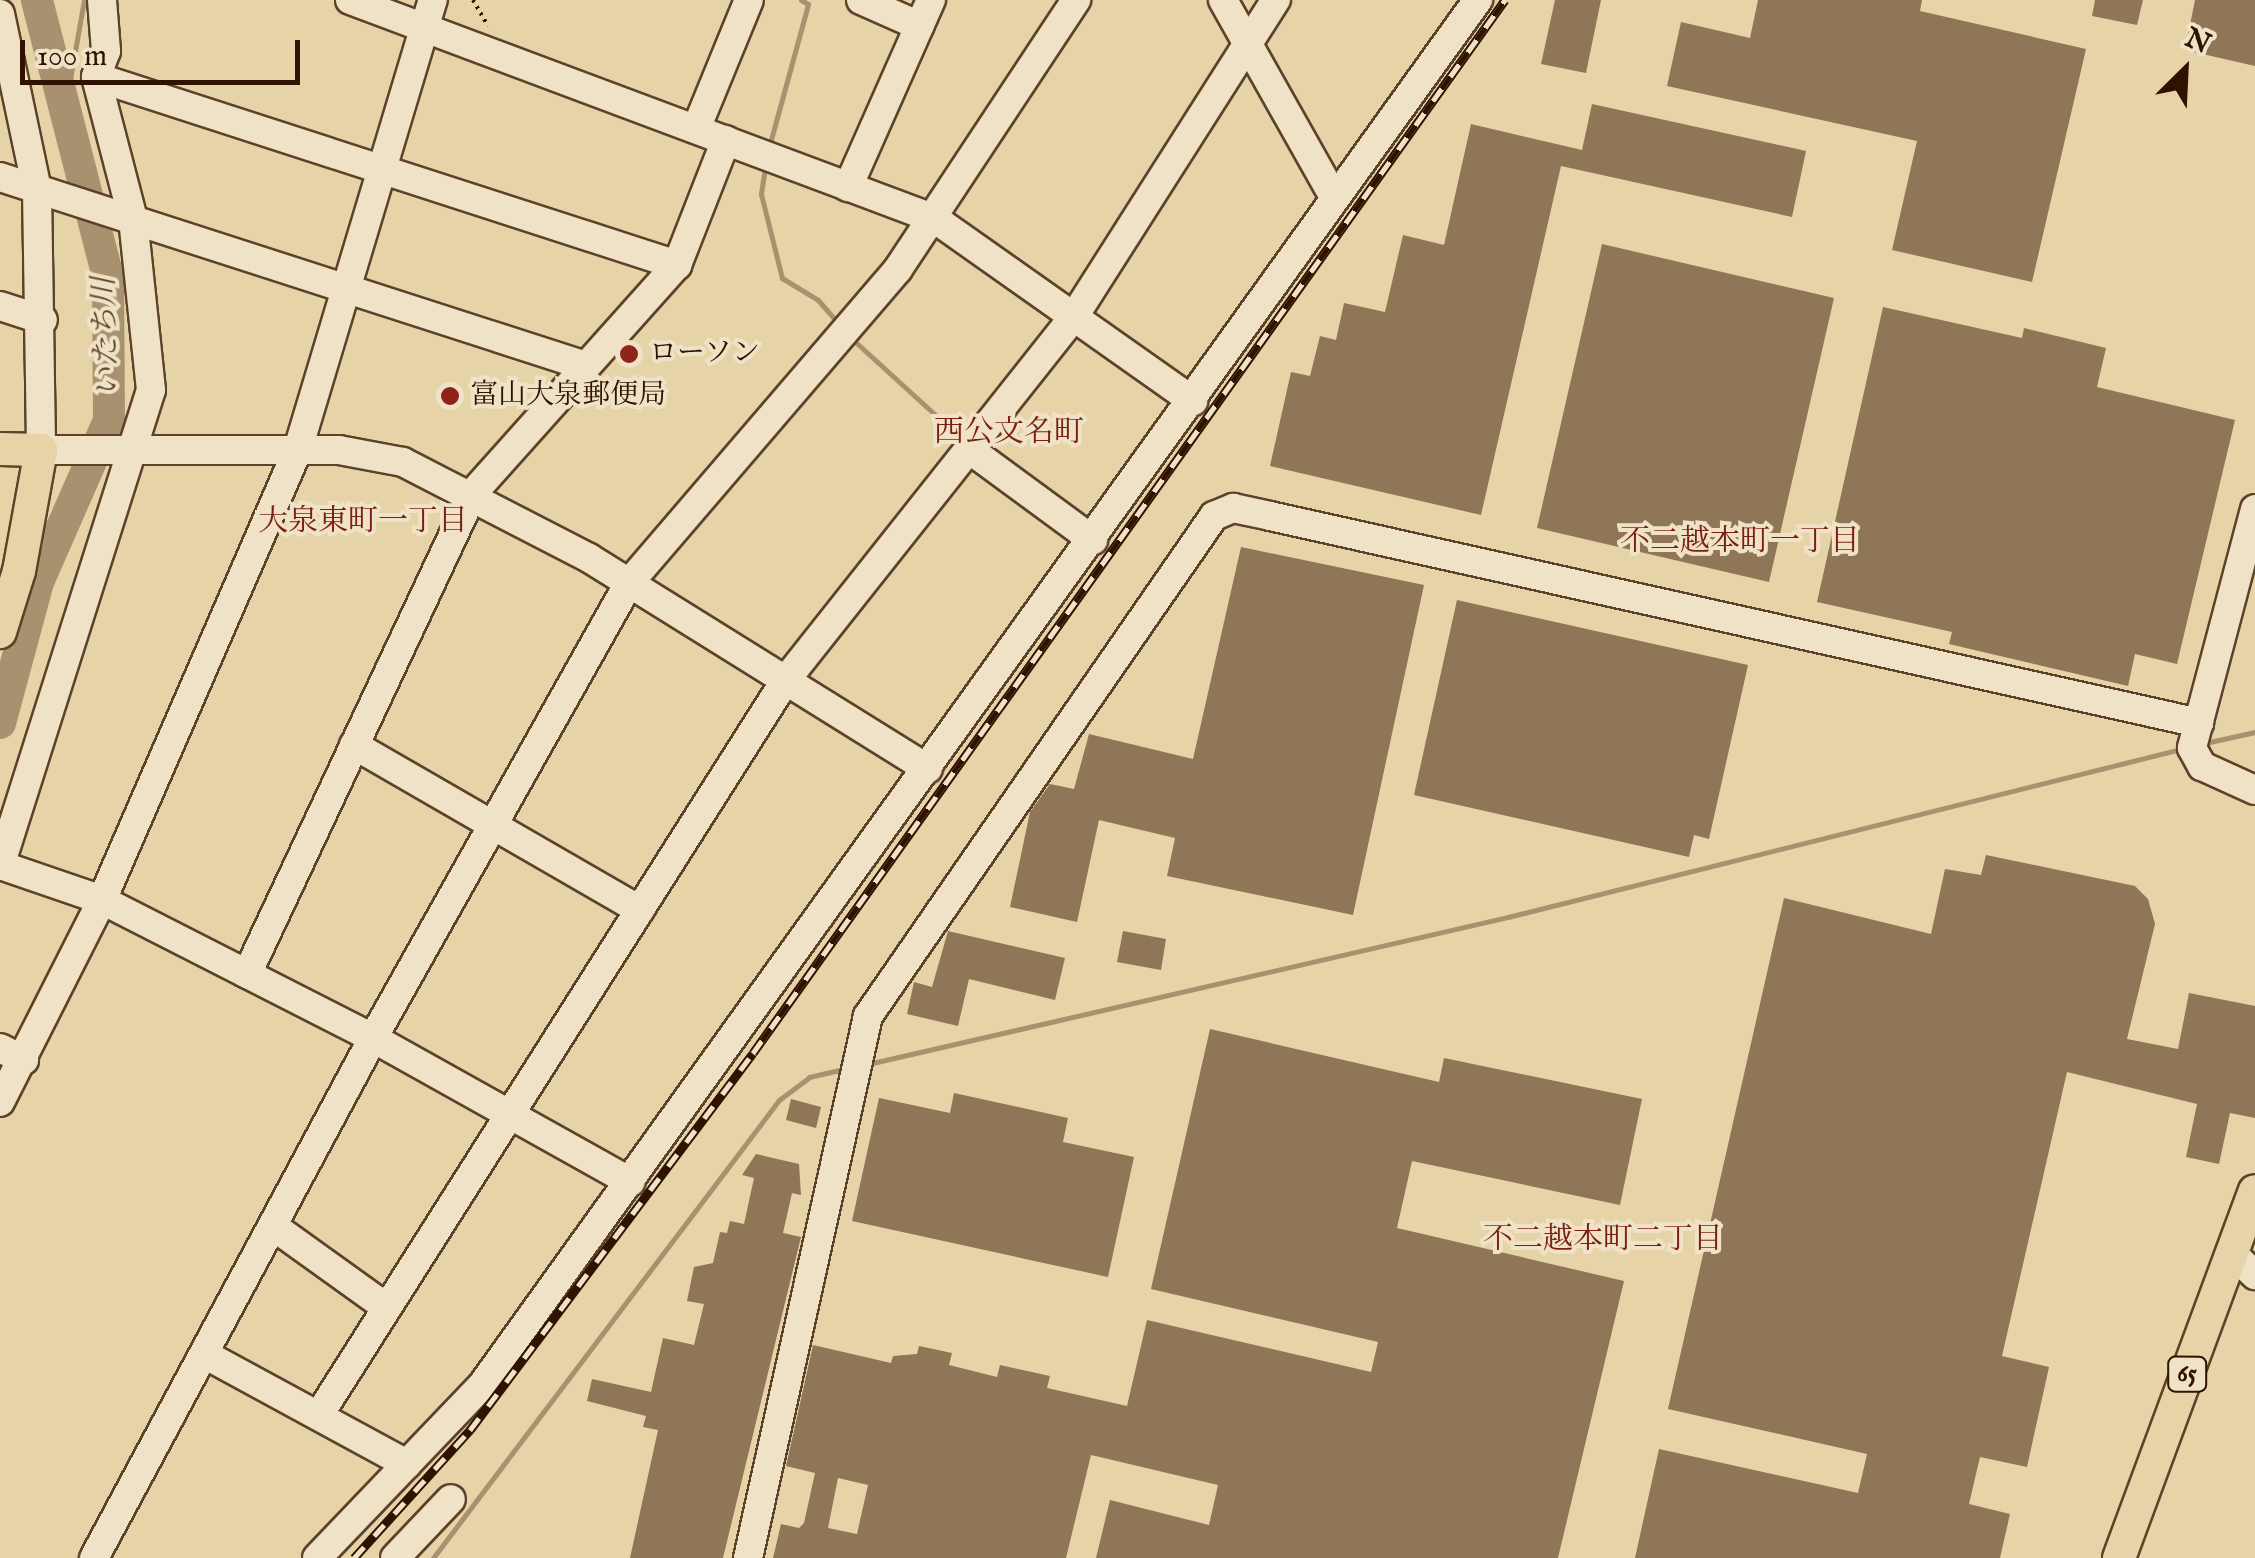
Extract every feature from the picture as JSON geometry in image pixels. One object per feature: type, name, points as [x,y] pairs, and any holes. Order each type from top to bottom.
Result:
[{"type":"main road","points":[[0,449],[45,450],[19,570],[0,632]]},
{"type":"main road","name":"65","points":[[2119,1558],[2244,1264],[2255,1191]]},
{"type":"street","points":[[102,0],[106,51],[96,78],[133,219],[151,390],[0,866],[102,900],[373,1038],[631,1182]]},
{"type":"street","points":[[350,0],[934,219],[1075,314],[1193,402]]},
{"type":"street","points":[[0,1102],[12,1054],[102,900],[298,448],[433,0]]},
{"type":"street","points":[[696,130],[749,0]]},
{"type":"street","points":[[848,186],[926,13],[861,0]]},
{"type":"street","points":[[94,1558],[373,1038],[629,583],[934,219],[1076,0]]},
{"type":"street","points":[[1223,0],[1334,198]]},
{"type":"street","points":[[320,1414],[786,681],[1075,314],[1276,0]]},
{"type":"street","points":[[317,1558],[483,1384],[1094,540],[1478,0]]},
{"type":"street","points":[[0,14],[46,193],[45,450],[298,448],[403,462],[473,493],[629,583],[928,769]]},
{"type":"street","points":[[96,78],[677,265]]},
{"type":"street","points":[[247,974],[473,493],[677,265],[726,140]]},
{"type":"street","points":[[0,177],[586,366]]},
{"type":"street","points":[[0,306],[43,320]]},
{"type":"street","points":[[969,450],[1094,540]]},
{"type":"street","points":[[748,1558],[868,1016],[1214,516],[1233,508],[2199,723]]},
{"type":"street","points":[[2255,509],[2192,748],[2202,766],[2255,790]]},
{"type":"street","points":[[354,745],[640,910]]},
{"type":"street","points":[[273,1226],[387,1308]]},
{"type":"street","points":[[204,1354],[407,1464]]},
{"type":"street","points":[[394,1558],[452,1498]]},
{"type":"path","points":[[473,0],[489,28]]},
{"type":"building","points":[[1555,0],[1601,0],[1586,73],[1541,64]]},
{"type":"building","points":[[1758,0],[1922,0],[1920,11],[2086,49],[2032,282],[1892,250],[1917,141],[1667,86],[1681,22],[1750,38]]},
{"type":"building","points":[[2095,0],[2143,0],[2137,25],[2092,16]]},
{"type":"building","points":[[2195,0],[2255,0],[2255,66],[2185,50]]},
{"type":"building","points":[[1592,104],[1806,151],[1792,217],[1561,166],[1481,515],[1270,466],[1291,372],[1310,376],[1320,336],[1336,340],[1344,303],[1385,312],[1403,235],[1444,245],[1471,124],[1582,150]]},
{"type":"building","points":[[1602,244],[1834,298],[1769,582],[1537,528]]},
{"type":"building","points":[[1883,307],[2022,338],[2024,328],[2106,348],[2097,387],[2235,420],[2177,664],[2135,654],[2128,686],[1949,644],[1952,632],[1817,602]]},
{"type":"building","points":[[1241,547],[1424,585],[1353,915],[1167,876],[1175,838],[1099,820],[1077,922],[1010,907],[1030,812],[1050,784],[1074,789],[1089,734],[1193,759]]},
{"type":"building","points":[[1457,600],[1748,665],[1709,839],[1694,835],[1689,857],[1414,795]]},
{"type":"building","points":[[1986,855],[2135,886],[2148,899],[2155,924],[2127,1039],[2178,1049],[2189,993],[2255,1006],[2255,1118],[2230,1113],[2219,1164],[2186,1157],[2197,1104],[2067,1072],[2002,1356],[2049,1367],[2027,1467],[1980,1457],[1969,1504],[2010,1514],[2000,1558],[1635,1558],[1659,1449],[1858,1493],[1867,1454],[1668,1409],[1784,898],[1931,934],[1945,869],[1981,875]]},
{"type":"building","points":[[948,931],[1065,958],[1055,1000],[969,979],[958,1026],[907,1014],[914,982],[932,987]]},
{"type":"building","points":[[1123,931],[1166,939],[1161,970],[1117,962]]},
{"type":"building","points":[[1210,1029],[1439,1082],[1444,1058],[1642,1099],[1620,1205],[1412,1161],[1397,1228],[1624,1281],[1558,1558],[1096,1558],[1110,1500],[1209,1525],[1218,1485],[1091,1455],[1066,1558],[773,1558],[781,1524],[799,1528],[804,1523],[815,1473],[786,1466],[813,1345],[891,1363],[893,1356],[917,1354],[919,1346],[952,1353],[949,1365],[997,1377],[1000,1365],[1050,1376],[1047,1388],[1127,1406],[1147,1320],[1371,1372],[1378,1342],[1151,1289]],"holes":[[[838,1478],[868,1485],[857,1534],[828,1528]]]},
{"type":"building","points":[[954,1093],[1068,1118],[1063,1142],[1134,1157],[1108,1277],[852,1221],[879,1098],[950,1113]]},
{"type":"building","points":[[791,1099],[821,1107],[816,1128],[786,1120]]},
{"type":"building","points":[[756,1154],[799,1164],[801,1195],[792,1193],[783,1233],[801,1237],[723,1558],[630,1558],[658,1430],[643,1427],[646,1416],[587,1401],[592,1379],[651,1392],[663,1338],[694,1345],[704,1304],[687,1301],[694,1267],[713,1263],[720,1232],[727,1233],[730,1221],[744,1224],[754,1178],[742,1175]]},
{"type":"waterway","name":"いたち川","points":[[0,723],[38,582],[109,420],[108,277],[37,0]]},
{"type":"waterway","points":[[66,102],[84,0]]},
{"type":"waterway","points":[[769,147],[808,4],[801,0]]},
{"type":"waterway","points":[[765,168],[761,194],[782,278],[818,300],[840,325]]},
{"type":"waterway","points":[[850,337],[955,433]]},
{"type":"waterway","points":[[2205,743],[2255,732]]},
{"type":"waterway","points":[[868,1064],[1508,917],[2185,748]]},
{"type":"waterway","points":[[433,1558],[779,1100],[809,1077],[848,1068]]},
{"type":"railway","points":[[354,1558],[470,1430],[753,1053],[1505,0]]},
{"type":"place","name":"ローソン","points":[[629,354]]},
{"type":"place","name":"富山大泉郵便局","points":[[450,396]]},
{"type":"district","name":"西公文名町","points":[[1009,433]]},
{"type":"district","name":"大泉東町一丁目","points":[[363,522]]},
{"type":"district","name":"不二越本町一丁目","points":[[1740,542]]},
{"type":"district","name":"不二越本町二丁目","points":[[1603,1240]]}]
